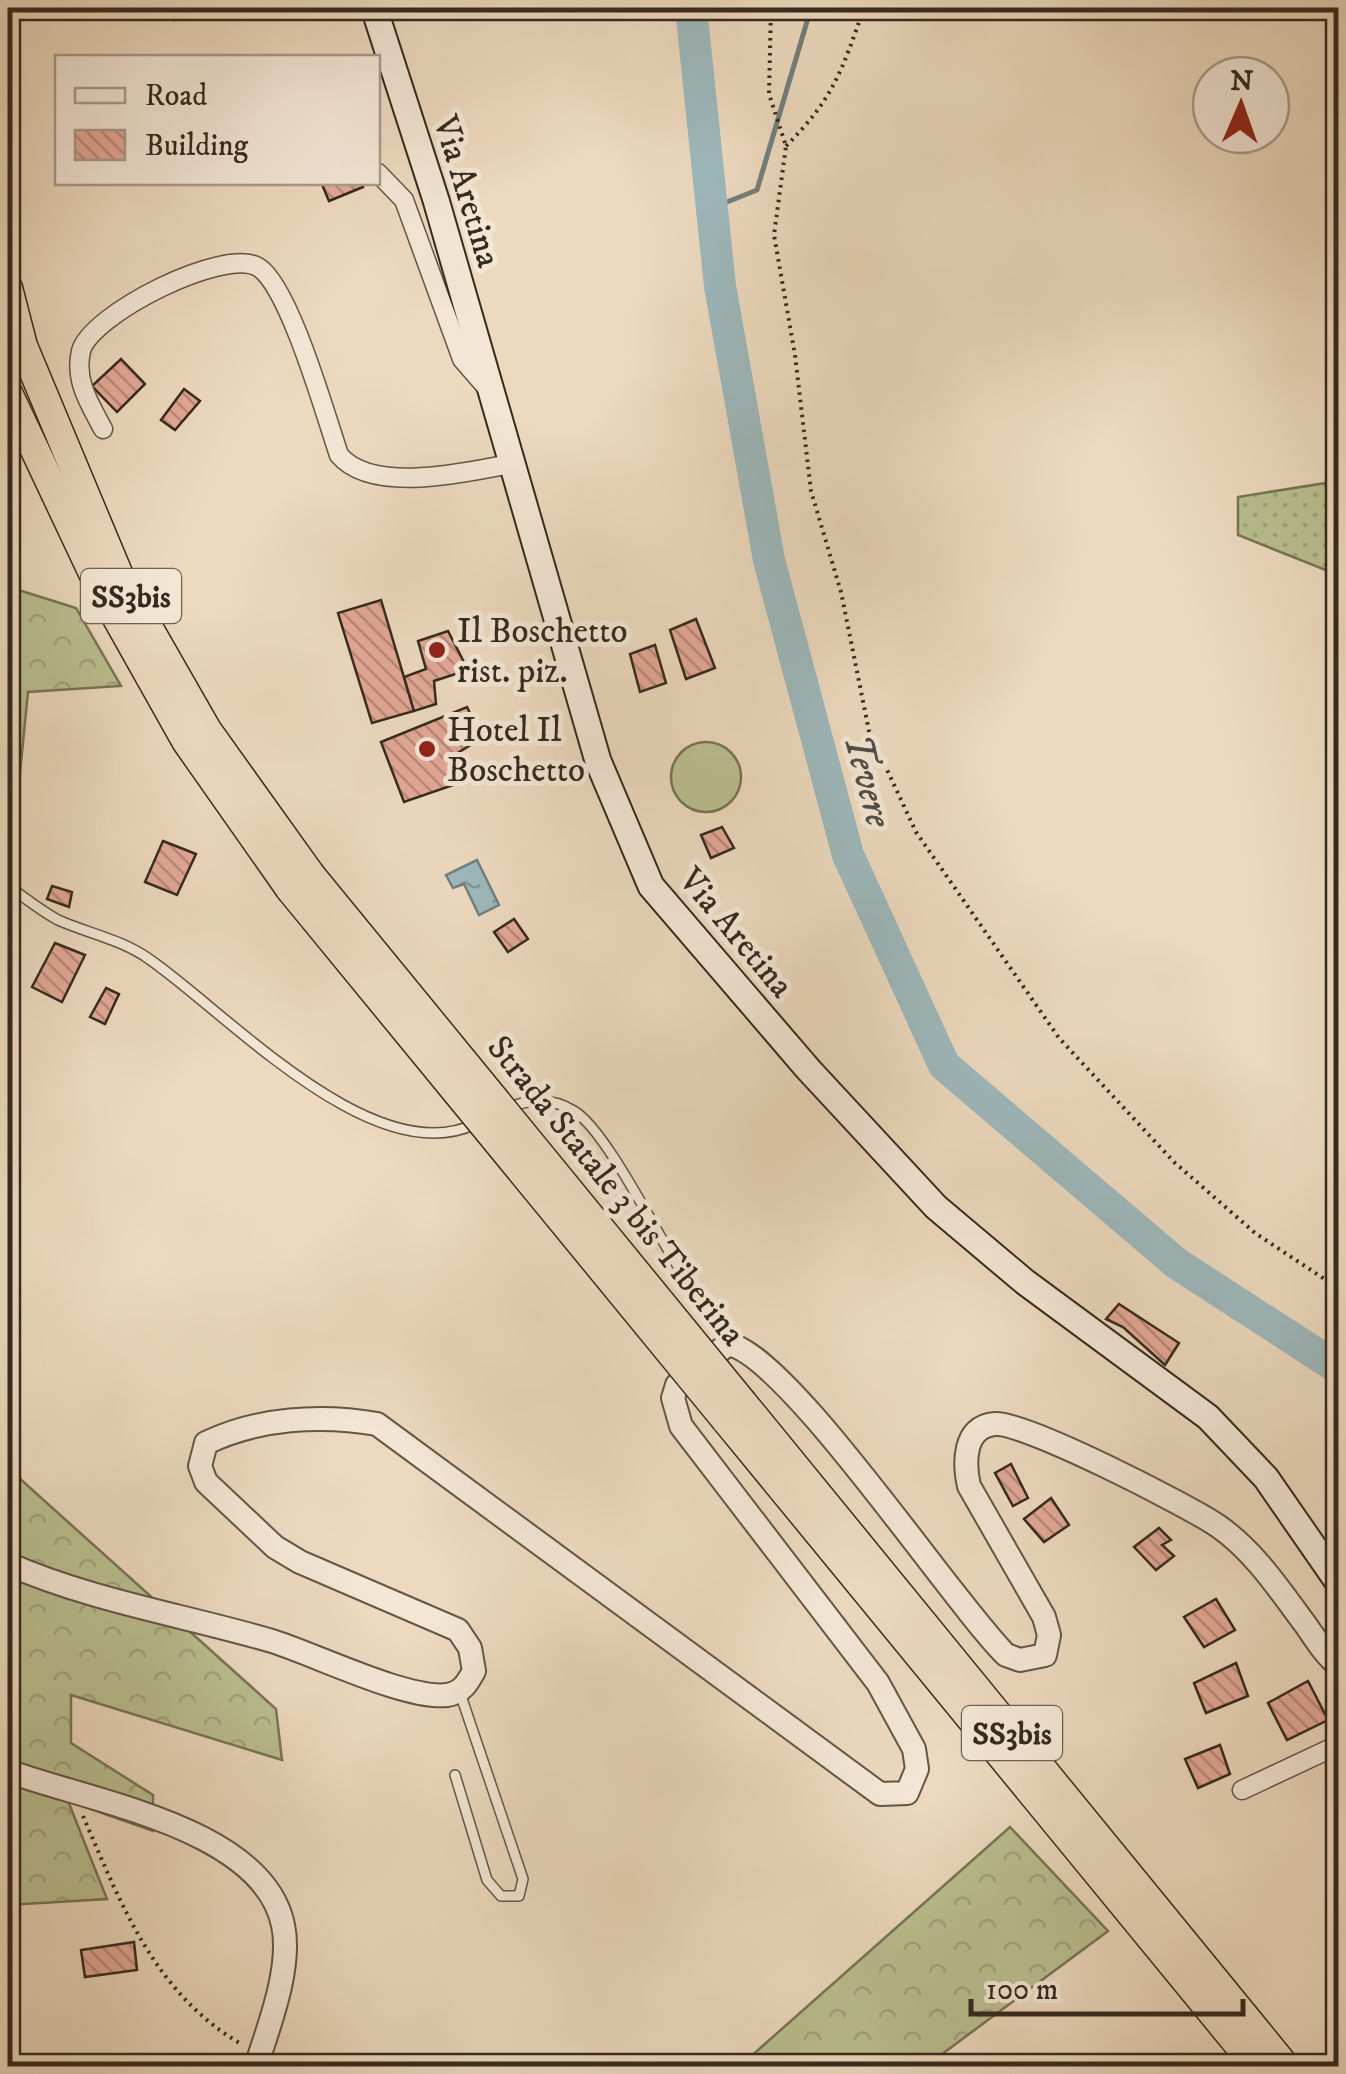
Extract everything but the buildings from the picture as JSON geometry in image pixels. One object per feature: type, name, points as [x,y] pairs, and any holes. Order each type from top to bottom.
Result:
[{"type":"highway","name":"Strada Statale 3 bis Tiberina","points":[[8,288],[23,346],[120,578],[300,881]]},
{"type":"highway","name":"Strada Statale 3 bis Tiberina","points":[[8,393],[100,588],[176,724],[734,1411],[1275,2065]]},
{"type":"main road","name":"Via Aretina","points":[[374,8],[436,200],[598,761],[651,886],[808,1069],[936,1207],[1025,1282],[1208,1417],[1266,1478],[1338,1582]]},
{"type":"street","points":[[380,174],[404,200],[462,359],[489,389]]},
{"type":"street","points":[[103,429],[79,383],[82,348],[102,323],[194,273],[221,263],[243,262],[259,267],[280,295],[339,455],[352,471],[380,476],[450,475],[510,464]]},
{"type":"street","points":[[8,1564],[68,1590],[273,1642],[412,1690],[447,1695],[458,1690],[474,1670],[470,1648],[458,1630],[300,1562],[275,1547],[206,1482],[200,1466],[206,1443],[241,1427],[352,1419],[377,1424],[880,1794],[906,1793],[917,1769],[914,1750],[878,1683],[680,1426],[675,1413],[677,1386],[721,1346],[737,1346],[801,1402],[1006,1655],[1020,1660],[1044,1655],[1048,1635],[1044,1617],[969,1486],[966,1470],[970,1440],[994,1424],[1036,1435],[1218,1526],[1259,1563],[1338,1665]]},
{"type":"street","points":[[1242,1790],[1338,1745]]},
{"type":"street","points":[[8,1771],[219,1846],[235,1855],[275,1901],[284,1926],[286,1954],[258,2061]]},
{"type":"lane","points":[[8,886],[56,918],[147,957],[305,1081],[366,1114],[403,1128],[439,1132],[464,1130],[523,1101],[544,1100],[575,1111],[604,1144],[683,1274],[737,1346]]},
{"type":"lane","points":[[454,1775],[486,1880],[501,1896],[519,1896],[523,1880],[458,1690]]},
{"type":"path","points":[[772,8],[769,94],[786,146],[774,235],[795,355],[811,491],[841,592],[870,731],[916,832],[1059,1038],[1174,1162],[1255,1233],[1338,1288]]},
{"type":"path","points":[[786,146],[822,110],[836,86],[864,8]]},
{"type":"path","points":[[74,1793],[119,1900],[163,1975],[223,2034],[258,2061]]},
{"type":"green space","points":[[1338,481],[1338,575],[1238,535],[1238,497]]},
{"type":"green space","points":[[9,587],[76,608],[121,686],[28,692],[14,834],[8,835]]},
{"type":"green space","points":[[706,742],[731,752],[741,777],[731,802],[706,812],[681,802],[671,777],[681,752]]},
{"type":"green space","points":[[8,1468],[276,1709],[282,1760],[71,1695],[71,1743],[153,1795],[153,1831],[68,1801],[107,1899],[8,1905]]},
{"type":"green space","points":[[1010,1827],[1108,1931],[926,2066],[740,2066]]},
{"type":"water","points":[[477,860],[499,905],[479,915],[464,884],[453,888],[446,875]]},
{"type":"waterway","name":"Tevere","points":[[691,8],[720,286],[769,560],[848,855],[944,1065],[1176,1263],[1338,1368]]},
{"type":"waterway","points":[[712,208],[757,190],[811,8]]},
{"type":"place","name":"Il Boschetto rist. piz.","points":[[437,650]]},
{"type":"place","name":"Hotel Il Boschetto","points":[[427,749]]}]
